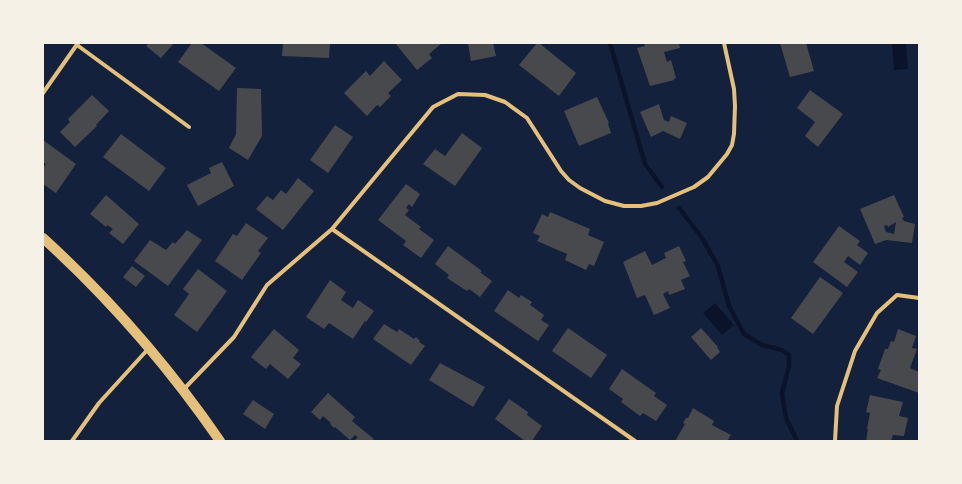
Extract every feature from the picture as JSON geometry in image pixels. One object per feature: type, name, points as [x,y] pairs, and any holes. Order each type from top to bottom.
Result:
[{"type":"main road","points":[[43,238],[104,298],[149,347],[220,441]]},
{"type":"street","points":[[182,390],[234,337],[267,285],[332,229],[433,107],[458,94],[485,95],[505,102],[527,118],[561,171],[575,184],[605,200],[624,206],[641,206],[657,203],[694,187],[708,177],[727,154],[732,145],[735,106],[724,43]]},
{"type":"street","points":[[43,93],[78,44],[189,127]]},
{"type":"street","points":[[332,229],[635,441]]},
{"type":"street","points":[[835,441],[838,406],[854,351],[877,313],[897,295],[919,298]]},
{"type":"street","points":[[72,441],[99,403],[149,347]]},
{"type":"water","points":[[892,43],[906,43],[908,69],[894,70]]},
{"type":"water","points":[[715,303],[734,325],[722,335],[703,313]]},
{"type":"building","points":[[149,43],[174,43],[161,58],[146,46]]},
{"type":"building","points":[[192,43],[201,43],[236,68],[219,91],[178,62]]},
{"type":"building","points":[[283,43],[330,43],[329,58],[282,56]]},
{"type":"building","points":[[395,43],[442,43],[429,54],[432,58],[417,70]]},
{"type":"building","points":[[468,43],[493,43],[496,56],[471,61]]},
{"type":"building","points":[[537,43],[539,43],[576,73],[559,96],[519,65]]},
{"type":"building","points":[[644,43],[679,43],[680,48],[664,52],[667,62],[671,60],[676,78],[674,80],[650,86],[637,48],[645,46]]},
{"type":"building","points":[[780,43],[806,43],[814,71],[790,77]]},
{"type":"building","points":[[384,61],[402,80],[388,93],[391,96],[380,107],[377,105],[367,116],[344,93],[366,71],[370,76]]},
{"type":"building","points":[[237,88],[261,89],[262,136],[248,160],[229,148],[236,134]]},
{"type":"building","points":[[810,90],[843,114],[818,147],[805,136],[815,122],[797,108]]},
{"type":"building","points":[[92,95],[109,111],[96,125],[97,126],[75,147],[60,132],[70,122],[68,119]]},
{"type":"building","points":[[597,97],[609,123],[611,133],[579,146],[564,111]]},
{"type":"building","points":[[659,104],[664,120],[669,122],[671,116],[687,123],[680,139],[663,131],[651,137],[640,112]]},
{"type":"building","points":[[335,125],[353,137],[328,173],[310,160]]},
{"type":"building","points":[[462,133],[482,148],[455,186],[423,164],[435,149],[445,156]]},
{"type":"building","points":[[121,134],[166,168],[149,191],[103,157]]},
{"type":"building","points":[[43,140],[76,164],[56,193],[43,184],[43,168],[46,164],[43,162]]},
{"type":"building","points":[[222,162],[234,186],[198,206],[187,185],[211,173],[209,168]]},
{"type":"building","points":[[298,178],[314,191],[283,230],[256,209],[267,196],[273,200],[281,190],[286,194]]},
{"type":"building","points":[[406,184],[420,194],[412,207],[409,204],[406,208],[409,210],[405,215],[421,227],[419,229],[434,240],[421,258],[403,245],[406,241],[378,220]]},
{"type":"building","points":[[106,195],[139,224],[123,244],[109,233],[113,229],[107,225],[106,227],[90,214]]},
{"type":"building","points":[[894,195],[904,217],[902,218],[904,221],[915,224],[912,243],[886,240],[875,244],[860,209]],"holes":[[[896,222],[894,234],[886,232],[884,226],[887,225],[888,227]]]},
{"type":"building","points":[[550,212],[590,229],[588,235],[604,242],[594,266],[589,264],[586,270],[565,260],[567,254],[537,241],[540,236],[533,233],[542,214],[548,217]]},
{"type":"building","points":[[246,223],[268,238],[258,251],[261,253],[242,280],[215,261],[233,234],[237,236]]},
{"type":"building","points":[[839,226],[860,241],[857,245],[868,253],[860,265],[848,256],[844,262],[858,272],[847,287],[813,262]]},
{"type":"building","points":[[187,230],[202,240],[168,286],[134,261],[150,240],[166,250],[173,242],[175,244]]},
{"type":"building","points":[[448,246],[482,271],[480,272],[492,281],[480,297],[469,289],[467,291],[447,278],[449,275],[435,264]]},
{"type":"building","points":[[679,246],[686,261],[683,262],[690,276],[681,280],[685,289],[669,295],[668,291],[663,294],[670,308],[654,315],[645,295],[637,298],[623,262],[645,251],[652,265],[666,258],[664,253]]},
{"type":"building","points":[[132,266],[145,276],[136,287],[123,277]]},
{"type":"building","points":[[198,269],[227,291],[197,332],[174,315],[189,294],[183,289]]},
{"type":"building","points":[[820,277],[843,293],[813,334],[791,318]]},
{"type":"building","points":[[330,280],[346,292],[341,300],[353,308],[358,300],[374,311],[353,339],[329,323],[324,329],[306,317]]},
{"type":"building","points":[[508,290],[519,298],[521,295],[532,302],[530,305],[544,315],[541,320],[549,325],[538,341],[494,311]]},
{"type":"building","points":[[384,324],[397,332],[399,329],[414,339],[416,337],[420,341],[419,342],[425,346],[411,365],[373,339]]},
{"type":"building","points":[[568,328],[607,355],[591,378],[552,351]]},
{"type":"building","points":[[701,328],[718,347],[720,352],[711,360],[691,337]]},
{"type":"building","points":[[274,329],[299,350],[293,358],[301,364],[288,379],[270,364],[266,369],[251,357]]},
{"type":"building","points":[[898,329],[916,336],[912,348],[917,349],[910,368],[919,372],[919,393],[877,378],[881,370],[878,369],[885,349],[888,349],[891,341],[894,342]]},
{"type":"building","points":[[440,363],[485,387],[473,407],[429,380]]},
{"type":"building","points":[[622,369],[656,393],[654,396],[667,405],[656,421],[643,413],[640,416],[621,402],[623,399],[609,389]]},
{"type":"building","points":[[328,393],[355,417],[352,421],[374,439],[372,441],[354,441],[358,437],[355,435],[350,440],[335,427],[334,428],[323,416],[320,420],[311,412]]},
{"type":"building","points":[[870,395],[903,402],[899,416],[908,418],[904,436],[893,435],[891,441],[866,441],[870,413],[866,412]]},
{"type":"building","points":[[509,399],[528,412],[527,415],[542,426],[532,441],[525,441],[495,419]]},
{"type":"building","points":[[253,400],[274,414],[265,429],[243,414]]},
{"type":"building","points":[[693,408],[714,421],[712,425],[731,435],[727,441],[675,441],[685,424],[683,423],[686,418],[688,418]]},
{"type":"waterway","points":[[610,43],[645,164],[662,187]]},
{"type":"waterway","points":[[679,208],[702,238],[718,266],[729,306],[744,334],[762,345],[782,350],[789,355],[789,366],[782,393],[786,418],[797,441]]}]
